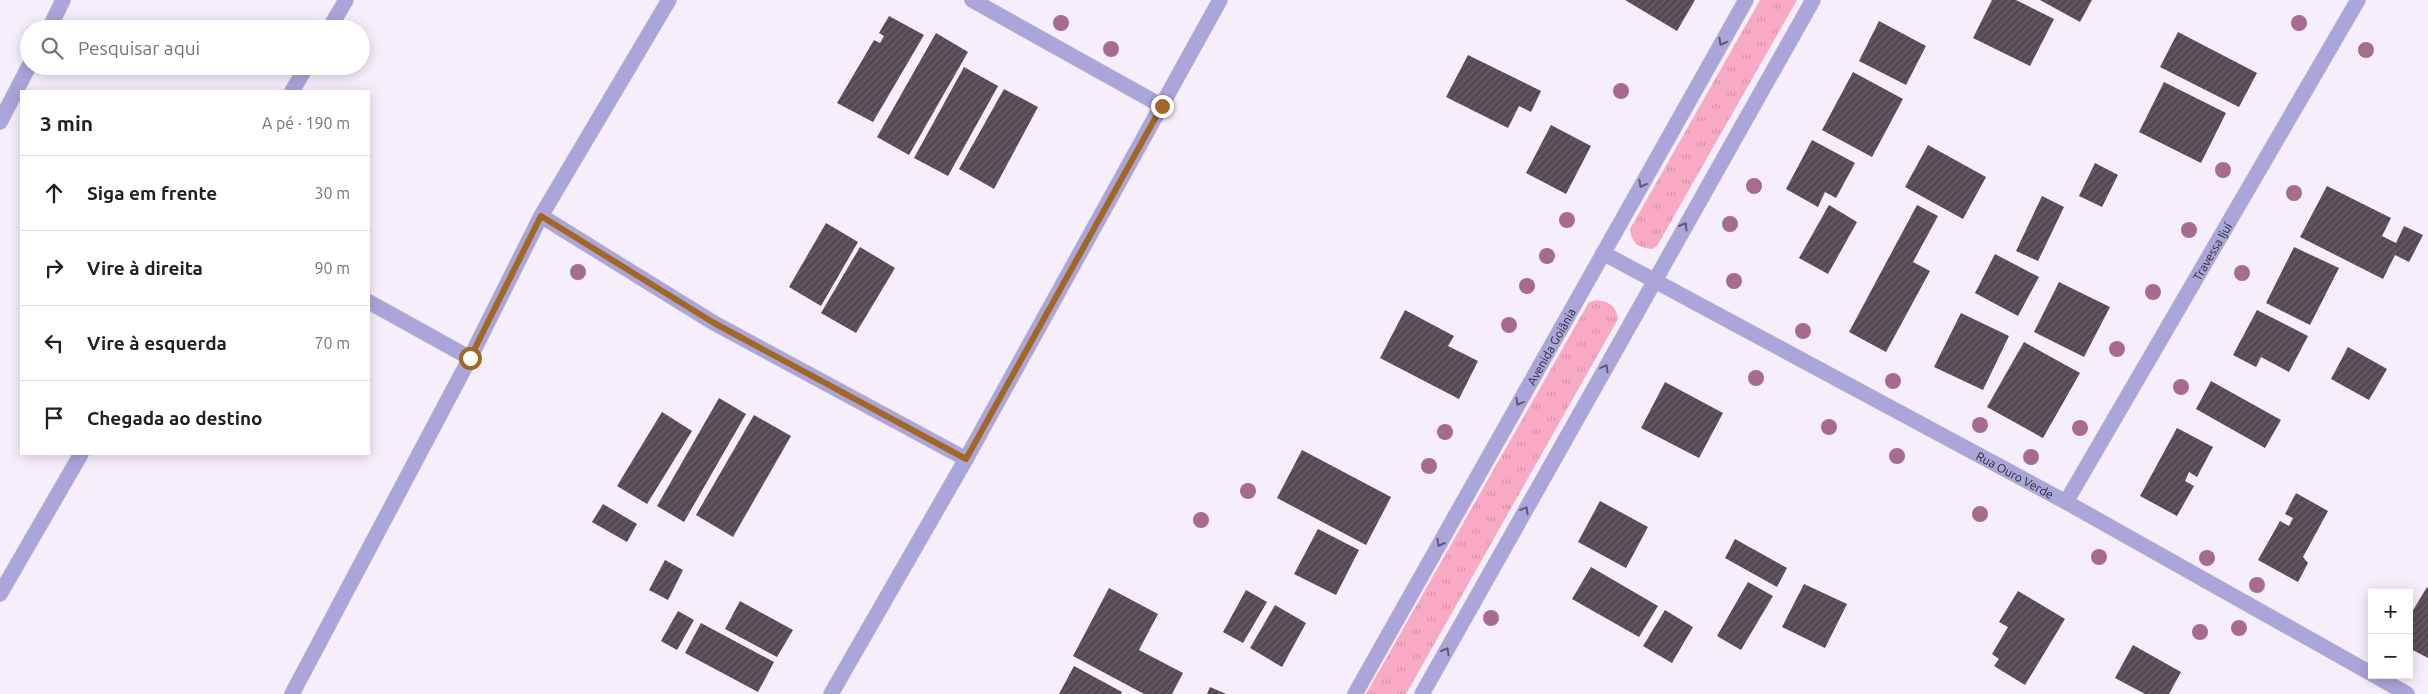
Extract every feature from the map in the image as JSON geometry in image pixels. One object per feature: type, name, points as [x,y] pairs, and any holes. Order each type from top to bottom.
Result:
[{"type":"street","points":[[53,20],[63,0]]},
{"type":"street","points":[[334,20],[346,0]]},
{"type":"street","points":[[292,694],[470,358],[541,216],[669,0]]},
{"type":"street","points":[[972,0],[1162,106]]},
{"type":"street","points":[[831,694],[966,459],[1220,0]]},
{"type":"street","name":"Avenida Goiânia","points":[[1355,694],[1746,0]]},
{"type":"street","points":[[1422,694],[1813,0]]},
{"type":"street","name":"Travessa Ijuí","points":[[2066,502],[2358,0]]},
{"type":"street","points":[[0,122],[10,108],[25,75]]},
{"type":"street","points":[[293,90],[302,75]]},
{"type":"street","points":[[541,216],[714,323],[966,459]]},
{"type":"street","name":"Rua Ouro Verde","points":[[1603,253],[2066,502],[2368,672]]},
{"type":"street","points":[[370,303],[470,358]]},
{"type":"street","points":[[0,594],[80,455]]},
{"type":"street","name":"Rua Ouro Verde","points":[[2380,679],[2407,694]]},
{"type":"green space","points":[[1760,0],[1797,0],[1657,246],[1652,249],[1639,246],[1632,238],[1630,229]]},
{"type":"green space","points":[[1597,300],[1614,307],[1618,319],[1406,694],[1366,694],[1589,302]]},
{"type":"building","points":[[1625,0],[1695,0],[1677,31]]},
{"type":"building","points":[[1992,0],[2016,0],[2054,19],[2030,66],[1973,38]]},
{"type":"building","points":[[2040,0],[2092,0],[2080,22]]},
{"type":"building","points":[[889,16],[924,35],[873,122],[837,103],[874,40],[880,43],[884,36],[879,33]]},
{"type":"building","points":[[1879,21],[1926,46],[1906,85],[1859,61]]},
{"type":"building","points":[[2178,32],[2257,73],[2239,107],[2160,67]]},
{"type":"building","points":[[936,33],[968,52],[909,155],[877,137]]},
{"type":"building","points":[[1468,55],[1541,91],[1531,112],[1519,106],[1508,128],[1446,97]]},
{"type":"building","points":[[964,67],[998,86],[948,176],[914,158]]},
{"type":"building","points":[[1853,72],[1903,99],[1872,157],[1822,130]]},
{"type":"building","points":[[2164,82],[2226,113],[2201,163],[2139,132]]},
{"type":"building","points":[[1004,89],[1038,107],[994,189],[959,169]]},
{"type":"building","points":[[1551,125],[1591,146],[1566,194],[1526,173]]},
{"type":"building","points":[[1812,140],[1855,163],[1836,198],[1825,192],[1818,207],[1786,189]]},
{"type":"building","points":[[1928,145],[1986,177],[1963,219],[1905,187]]},
{"type":"building","points":[[2095,163],[2118,175],[2102,207],[2079,196]]},
{"type":"building","points":[[2327,186],[2391,218],[2382,236],[2396,243],[2404,226],[2423,235],[2409,262],[2395,255],[2383,279],[2300,237]]},
{"type":"building","points":[[2042,196],[2064,207],[2038,261],[2016,251]]},
{"type":"building","points":[[1829,205],[1857,222],[1828,274],[1799,258]]},
{"type":"building","points":[[1917,205],[1938,216],[1913,262],[1930,271],[1886,352],[1849,332]]},
{"type":"building","points":[[826,223],[858,242],[821,306],[789,287]]},
{"type":"building","points":[[860,247],[895,268],[856,333],[821,313]]},
{"type":"building","points":[[2294,247],[2339,268],[2310,325],[2266,303]]},
{"type":"building","points":[[1995,254],[2039,277],[2018,316],[1975,293]]},
{"type":"building","points":[[2059,282],[2110,307],[2084,357],[2034,332]]},
{"type":"building","points":[[1405,310],[1454,336],[1448,346],[1478,361],[1459,399],[1380,358]]},
{"type":"building","points":[[2257,310],[2308,336],[2289,372],[2261,357],[2256,367],[2233,355]]},
{"type":"building","points":[[1961,313],[2009,336],[1983,390],[1934,367]]},
{"type":"building","points":[[2024,342],[2080,373],[2043,438],[1987,407]]},
{"type":"building","points":[[2348,347],[2387,369],[2369,400],[2331,379]]},
{"type":"building","points":[[2211,381],[2281,420],[2265,448],[2196,409]]},
{"type":"building","points":[[1665,382],[1723,413],[1699,458],[1641,428]]},
{"type":"building","points":[[719,398],[746,414],[684,522],[657,506]]},
{"type":"building","points":[[662,412],[692,431],[647,504],[617,486]]},
{"type":"building","points":[[754,415],[791,436],[733,537],[696,515]]},
{"type":"building","points":[[2177,428],[2213,447],[2197,477],[2189,472],[2185,481],[2194,486],[2177,516],[2140,496]]},
{"type":"building","points":[[1302,450],[1391,497],[1366,545],[1277,498]]},
{"type":"building","points":[[2296,493],[2328,511],[2303,557],[2308,563],[2298,582],[2258,560],[2280,521],[2289,526],[2293,518],[2285,514]]},
{"type":"building","points":[[1600,501],[1648,527],[1626,568],[1578,542]]},
{"type":"building","points":[[603,504],[637,524],[627,542],[592,522]]},
{"type":"building","points":[[1318,529],[1359,550],[1336,595],[1294,574]]},
{"type":"building","points":[[1735,539],[1787,568],[1777,587],[1725,558]]},
{"type":"building","points":[[665,560],[683,570],[668,600],[649,590]]},
{"type":"building","points":[[1591,567],[1658,606],[1639,637],[1572,599]]},
{"type":"building","points":[[1748,582],[1773,596],[1741,650],[1717,636]]},
{"type":"building","points":[[1804,584],[1847,604],[1825,648],[1782,627]]},
{"type":"building","points":[[2427,587],[2428,658],[2413,650],[2413,610]]},
{"type":"building","points":[[1109,588],[1158,614],[1139,650],[1183,673],[1172,694],[1144,694],[1073,656]]},
{"type":"building","points":[[1246,590],[1267,602],[1243,643],[1223,632]]},
{"type":"building","points":[[2018,591],[2065,619],[2025,685],[1994,666],[1999,659],[1992,654],[2008,627],[1999,622]]},
{"type":"building","points":[[740,601],[793,630],[777,657],[725,629]]},
{"type":"building","points":[[1275,605],[1306,623],[1282,667],[1250,648]]},
{"type":"building","points":[[1665,610],[1693,627],[1672,663],[1643,646]]},
{"type":"building","points":[[678,611],[694,620],[677,650],[661,641]]},
{"type":"building","points":[[701,623],[774,662],[758,692],[685,653]]},
{"type":"building","points":[[2133,645],[2181,672],[2169,694],[2145,694],[2115,678]]},
{"type":"building","points":[[1074,666],[1122,692],[1121,694],[1059,694]]},
{"type":"building","points":[[1210,687],[1226,694],[1207,694]]},
{"type":"route","points":[[470,358],[541,216],[714,323],[966,459],[1162,106]]}]
